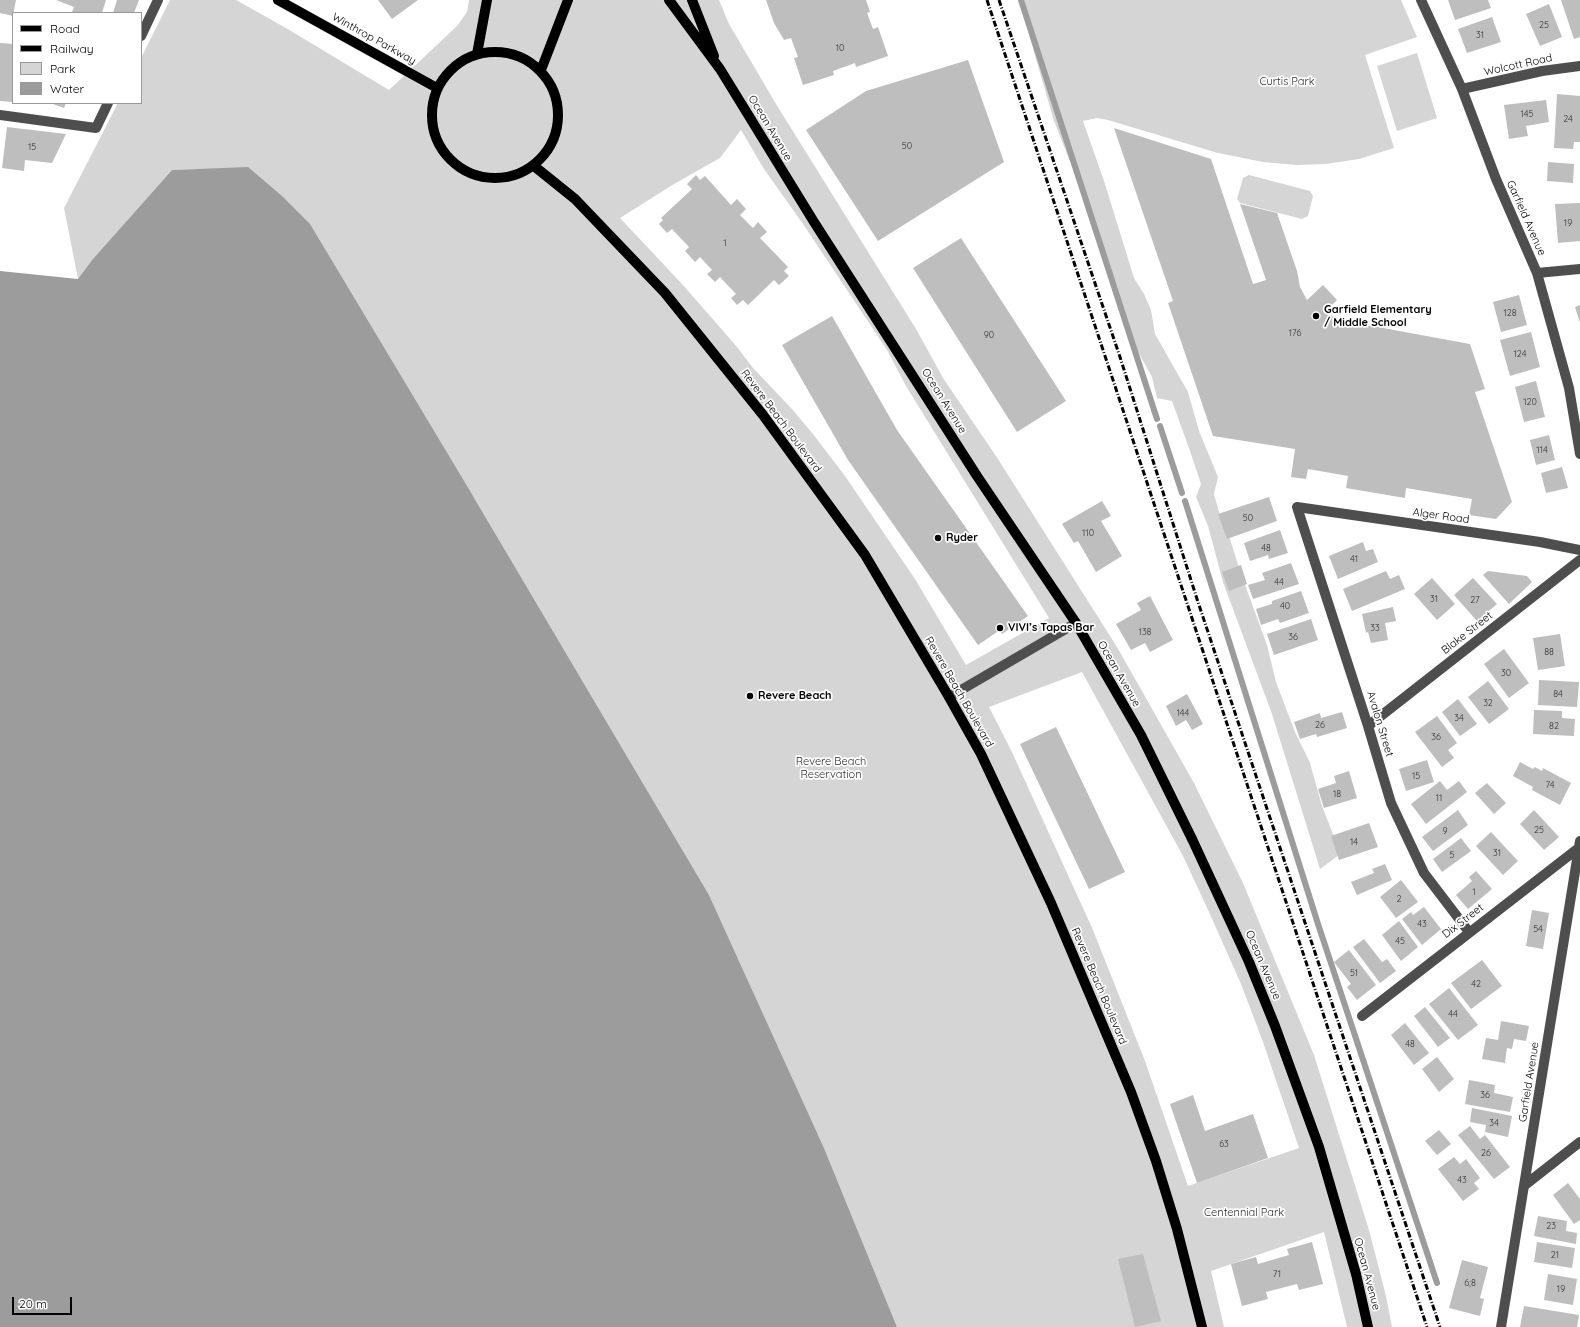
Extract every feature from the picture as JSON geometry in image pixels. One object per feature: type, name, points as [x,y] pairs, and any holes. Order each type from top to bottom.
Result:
[{"type":"main road","name":"Winthrop Parkway","points":[[278,0],[438,88]]},
{"type":"main road","points":[[477,54],[487,0]]},
{"type":"main road","points":[[541,70],[568,0]]},
{"type":"main road","name":"Ocean Avenue","points":[[668,0],[720,69],[810,216],[977,476],[1076,623],[1141,735],[1194,841],[1249,962],[1296,1082],[1319,1147],[1354,1267],[1368,1327]]},
{"type":"main road","name":"Ocean Avenue","points":[[692,0],[720,69]]},
{"type":"main road","points":[[494,51],[507,52],[529,60],[541,70],[552,85],[556,97],[559,119],[552,143],[545,155],[534,166],[516,175],[505,178],[491,179],[476,176],[460,168],[448,158],[439,146],[434,131],[432,106],[438,88],[451,69],[466,58],[477,54],[494,51]]},
{"type":"main road","name":"Revere Beach Boulevard","points":[[534,166],[575,200],[665,292],[763,414],[865,555],[982,754],[1047,896],[1131,1092],[1156,1161],[1172,1214],[1201,1326]]},
{"type":"street","points":[[142,34],[158,0]]},
{"type":"street","name":"Garfield Avenue","points":[[1421,0],[1462,89],[1496,179],[1538,273],[1569,388],[1580,454]]},
{"type":"street","name":"Wolcott Road","points":[[1462,89],[1542,71],[1580,66]]},
{"type":"street","points":[[0,115],[96,128],[108,104]]},
{"type":"street","points":[[1538,273],[1580,269]]},
{"type":"street","name":"Alger Road","points":[[1297,508],[1540,542],[1580,550]]},
{"type":"street","name":"Avalon Street","points":[[1297,508],[1368,726],[1391,803],[1424,873],[1469,932]]},
{"type":"street","name":"Blake Street","points":[[1368,726],[1580,560]]},
{"type":"street","points":[[949,698],[1076,623]]},
{"type":"street","name":"Garfield Avenue","points":[[1501,1327],[1579,846]]},
{"type":"street","name":"Dix Street","points":[[1362,1016],[1579,846]]},
{"type":"street","points":[[1525,1185],[1580,1142]]},
{"type":"green space","name":"Revere Beach Reservation","points":[[170,0],[236,0],[286,28],[389,90],[457,26],[467,12],[469,0],[719,0],[729,24],[776,104],[916,329],[943,378],[996,456],[1117,647],[1194,783],[1243,883],[1314,1055],[1369,1230],[1386,1296],[1392,1327],[1347,1327],[1324,1232],[1211,1271],[1224,1327],[897,1327],[824,1148],[709,895],[473,496],[204,169],[172,170],[92,260],[78,279],[64,208],[117,104],[142,104],[142,56]],"holes":[[[741,130],[764,169],[803,224],[887,350],[906,386],[1049,618],[966,665],[915,579],[845,476],[813,434],[792,409],[753,368],[737,347],[683,285],[620,218],[674,184],[720,158]],[[1082,672],[1183,856],[1241,984],[1263,1042],[1299,1148],[1188,1186],[1145,1061],[1093,930],[1011,750],[989,707]]]},
{"type":"green space","name":"Curtis Park","points":[[1019,0],[1401,0],[1417,37],[1365,55],[1394,148],[1359,159],[1326,164],[1296,165],[1263,162],[1218,153],[1108,120],[1097,118],[1083,121],[1105,184],[1134,278],[1144,294],[1151,310],[1155,334],[1188,392],[1199,431],[1218,477],[1214,494],[1222,523],[1229,536],[1267,645],[1276,682],[1295,732],[1310,763],[1322,806],[1335,839],[1339,855],[1320,869],[1272,714],[1223,582],[1208,526],[1196,497],[1201,484],[1190,451],[1172,401],[1157,398],[1152,377],[1131,339],[1092,217],[1054,121]]},
{"type":"green space","points":[[1417,53],[1437,118],[1397,131],[1377,66]]},
{"type":"green space","points":[[1249,175],[1310,191],[1313,196],[1308,216],[1302,219],[1240,203],[1237,199],[1243,178]]},
{"type":"water","points":[[248,167],[282,196],[310,224],[709,895],[824,1148],[897,1327],[0,1327],[0,271],[78,279],[92,260],[172,170]]},
{"type":"building","points":[[0,0],[16,0],[12,16],[0,13]]},
{"type":"building","points":[[56,0],[106,0],[102,12],[72,12],[74,7]]},
{"type":"building","points":[[117,0],[139,0],[134,12],[113,12]]},
{"type":"building","points":[[378,0],[418,0],[392,19]]},
{"type":"building","points":[[766,0],[866,0],[870,12],[867,13],[873,29],[878,27],[888,56],[856,67],[855,63],[833,71],[834,75],[803,85],[794,58],[798,57],[791,38],[784,40],[774,23]]},
{"type":"building","points":[[1448,0],[1488,0],[1491,8],[1455,20]]},
{"type":"building","points":[[1561,0],[1580,0],[1580,37],[1574,39]]},
{"type":"building","points":[[1549,4],[1562,37],[1540,46],[1526,14]]},
{"type":"building","points":[[1492,17],[1501,42],[1467,53],[1458,29]]},
{"type":"building","points":[[0,43],[12,44],[12,102],[0,101]]},
{"type":"building","points":[[968,60],[1004,162],[878,241],[806,130],[866,91]]},
{"type":"building","points":[[1557,94],[1580,96],[1580,142],[1574,142],[1573,149],[1554,148]]},
{"type":"building","points":[[1546,100],[1549,122],[1526,126],[1528,136],[1509,139],[1504,105]]},
{"type":"building","points":[[53,104],[66,104],[64,108]]},
{"type":"building","points":[[7,127],[66,134],[52,163],[25,160],[24,171],[2,168]]},
{"type":"building","points":[[1114,128],[1211,159],[1253,284],[1266,280],[1240,204],[1277,213],[1297,271],[1300,287],[1307,300],[1323,285],[1337,300],[1324,313],[1345,321],[1470,344],[1485,389],[1475,392],[1512,502],[1496,519],[1469,515],[1472,499],[1406,488],[1405,498],[1346,488],[1348,476],[1308,469],[1306,479],[1291,477],[1295,449],[1213,436],[1168,303],[1173,301]]},
{"type":"building","points":[[1548,162],[1574,164],[1573,183],[1547,181]]},
{"type":"building","points":[[696,175],[700,180],[705,176],[731,205],[737,199],[746,209],[740,215],[753,228],[758,222],[767,232],[760,238],[788,267],[784,271],[789,276],[779,285],[774,280],[748,305],[743,300],[737,305],[731,298],[736,294],[720,277],[715,282],[707,274],[712,270],[700,257],[695,262],[685,251],[689,247],[672,229],[667,233],[659,224],[663,220],[661,218],[692,189],[687,184]]},
{"type":"building","points":[[1580,203],[1580,241],[1558,243],[1555,204]]},
{"type":"building","points":[[961,238],[1066,401],[1017,432],[913,268]]},
{"type":"building","points":[[1519,295],[1527,325],[1501,332],[1493,302]]},
{"type":"building","points":[[1580,305],[1580,323],[1575,307]]},
{"type":"building","name":"Ryder","points":[[832,316],[897,430],[1028,616],[1002,634],[1000,630],[978,645],[848,460],[782,345]]},
{"type":"building","points":[[1531,332],[1540,367],[1510,376],[1500,340]]},
{"type":"building","points":[[1536,381],[1545,417],[1524,422],[1515,387]]},
{"type":"building","points":[[1549,435],[1555,460],[1536,465],[1530,440]]},
{"type":"building","points":[[1562,467],[1568,488],[1546,493],[1541,473]]},
{"type":"building","points":[[1269,497],[1277,521],[1227,539],[1218,514]]},
{"type":"building","points":[[1102,501],[1111,516],[1101,521],[1122,556],[1096,572],[1078,541],[1074,543],[1062,524]]},
{"type":"building","points":[[1280,530],[1288,553],[1269,559],[1268,555],[1250,561],[1244,543]]},
{"type":"building","points":[[1363,542],[1366,551],[1373,549],[1378,562],[1338,579],[1329,556]]},
{"type":"building","points":[[1291,563],[1299,584],[1253,599],[1248,585],[1265,580],[1262,573]]},
{"type":"building","points":[[1241,565],[1247,584],[1229,591],[1222,572]]},
{"type":"building","points":[[1386,571],[1390,579],[1399,575],[1405,589],[1352,611],[1343,589]]},
{"type":"building","points":[[1488,571],[1527,576],[1532,582],[1509,604],[1483,575]]},
{"type":"building","points":[[1432,578],[1455,604],[1437,620],[1414,594]]},
{"type":"building","points":[[1473,578],[1497,604],[1477,621],[1454,595]]},
{"type":"building","points":[[1301,591],[1309,613],[1280,623],[1278,619],[1261,625],[1256,609],[1272,604],[1272,601]]},
{"type":"building","points":[[1150,596],[1173,640],[1150,652],[1145,643],[1131,650],[1116,624],[1141,610],[1137,603]]},
{"type":"building","points":[[1393,607],[1396,621],[1385,623],[1388,640],[1371,643],[1368,632],[1366,633],[1362,614]]},
{"type":"building","points":[[1311,619],[1318,640],[1274,655],[1267,634]]},
{"type":"building","points":[[1560,634],[1565,666],[1538,670],[1533,638]]},
{"type":"building","points":[[1504,649],[1529,683],[1509,698],[1484,664]]},
{"type":"building","points":[[1539,680],[1579,682],[1577,707],[1538,705]]},
{"type":"building","points":[[1488,681],[1509,709],[1489,724],[1468,697]]},
{"type":"building","points":[[1187,694],[1203,724],[1192,730],[1186,720],[1176,726],[1166,706]]},
{"type":"building","points":[[1458,699],[1477,724],[1460,736],[1442,712]]},
{"type":"building","points":[[1534,710],[1562,711],[1562,718],[1575,719],[1574,736],[1533,734]]},
{"type":"building","points":[[1342,712],[1347,728],[1317,737],[1316,734],[1300,739],[1294,722],[1320,713],[1321,718]]},
{"type":"building","points":[[1437,716],[1457,743],[1448,750],[1454,758],[1442,767],[1415,732]]},
{"type":"building","points":[[1056,727],[1125,872],[1089,889],[1020,744]]},
{"type":"building","points":[[1427,760],[1434,782],[1406,791],[1399,769]]},
{"type":"building","points":[[1520,762],[1533,769],[1535,767],[1542,771],[1543,768],[1571,783],[1560,805],[1532,790],[1533,787],[1513,776]]},
{"type":"building","points":[[1349,771],[1357,798],[1324,808],[1318,789],[1336,783],[1334,776]]},
{"type":"building","points":[[1440,781],[1447,790],[1459,781],[1467,792],[1426,824],[1411,804]]},
{"type":"building","points":[[1487,783],[1506,803],[1494,814],[1475,793]]},
{"type":"building","points":[[1458,810],[1468,825],[1433,851],[1422,837]]},
{"type":"building","points":[[1534,810],[1559,837],[1544,850],[1520,824]]},
{"type":"building","points":[[1369,823],[1378,847],[1339,860],[1331,836]]},
{"type":"building","points":[[1491,832],[1518,861],[1503,875],[1476,846]]},
{"type":"building","points":[[1461,838],[1471,851],[1442,872],[1433,859]]},
{"type":"building","points":[[1385,864],[1392,880],[1357,895],[1351,882],[1374,873],[1372,869]]},
{"type":"building","points":[[1476,871],[1492,889],[1468,909],[1456,895],[1472,881],[1469,877]]},
{"type":"building","points":[[1401,880],[1418,902],[1396,918],[1380,897]]},
{"type":"building","points":[[1424,907],[1441,929],[1422,945],[1402,919],[1411,912],[1413,915]]},
{"type":"building","points":[[1532,910],[1549,913],[1543,949],[1526,946]]},
{"type":"building","points":[[1399,921],[1418,947],[1401,961],[1382,935]]},
{"type":"building","points":[[1364,939],[1382,962],[1387,959],[1396,971],[1380,983],[1353,947]]},
{"type":"building","points":[[1349,950],[1376,985],[1357,1000],[1347,987],[1351,984],[1334,962]]},
{"type":"building","points":[[1482,960],[1502,986],[1471,1009],[1451,983]]},
{"type":"building","points":[[1449,988],[1478,1025],[1458,1040],[1429,1004]]},
{"type":"building","points":[[1425,1007],[1450,1038],[1438,1047],[1414,1016]]},
{"type":"building","points":[[1501,1021],[1529,1026],[1526,1041],[1514,1039],[1512,1049],[1507,1048],[1505,1063],[1482,1059],[1486,1038],[1498,1040]]},
{"type":"building","points":[[1405,1023],[1429,1053],[1414,1065],[1391,1035]]},
{"type":"building","points":[[1437,1057],[1454,1079],[1439,1092],[1422,1069]]},
{"type":"building","points":[[1469,1080],[1495,1085],[1494,1093],[1513,1097],[1510,1112],[1465,1104]]},
{"type":"building","points":[[1193,1095],[1205,1131],[1253,1114],[1268,1158],[1197,1183],[1170,1104]]},
{"type":"building","points":[[1472,1108],[1512,1116],[1508,1137],[1485,1132],[1486,1125],[1470,1122]]},
{"type":"building","points":[[1470,1126],[1480,1139],[1485,1135],[1510,1167],[1494,1179],[1458,1135]]},
{"type":"building","points":[[1439,1130],[1451,1144],[1437,1155],[1425,1141]]},
{"type":"building","points":[[1454,1157],[1460,1164],[1466,1159],[1480,1178],[1474,1183],[1479,1189],[1463,1201],[1438,1169]]},
{"type":"building","points":[[1568,1183],[1580,1199],[1580,1220],[1574,1224],[1553,1195]]},
{"type":"building","points":[[1538,1216],[1567,1221],[1566,1231],[1577,1233],[1576,1244],[1534,1236]]},
{"type":"building","points":[[1312,1242],[1323,1284],[1299,1290],[1297,1284],[1266,1292],[1268,1299],[1242,1306],[1231,1264],[1256,1257],[1258,1264],[1289,1255],[1287,1249]]},
{"type":"building","points":[[1537,1242],[1575,1248],[1572,1268],[1534,1262]]},
{"type":"building","points":[[1143,1254],[1161,1321],[1135,1327],[1118,1259]]},
{"type":"building","points":[[1462,1260],[1488,1267],[1480,1298],[1484,1299],[1480,1316],[1449,1308]]},
{"type":"building","points":[[1548,1274],[1577,1279],[1573,1305],[1544,1300]]},
{"type":"building","points":[[1524,1306],[1579,1315],[1577,1327],[1520,1327]]},
{"type":"waterway","points":[[1021,0],[1157,419]]},
{"type":"waterway","points":[[1160,426],[1182,493]]},
{"type":"waterway","points":[[1185,501],[1318,924],[1437,1283]]},
{"type":"railway","points":[[987,0],[1427,1327]]},
{"type":"railway","points":[[999,0],[1120,357],[1197,599],[1440,1327]]},
{"type":"place","name":"Garfield Elementary / Middle School","points":[[1316,316]]},
{"type":"place","name":"Ryder","points":[[938,538]]},
{"type":"place","name":"VIVI’s Tapas Bar","points":[[1000,628]]},
{"type":"place","name":"Revere Beach","points":[[750,696]]},
{"type":"park label","name":"Centennial Park","points":[[1244,1213]]}]
